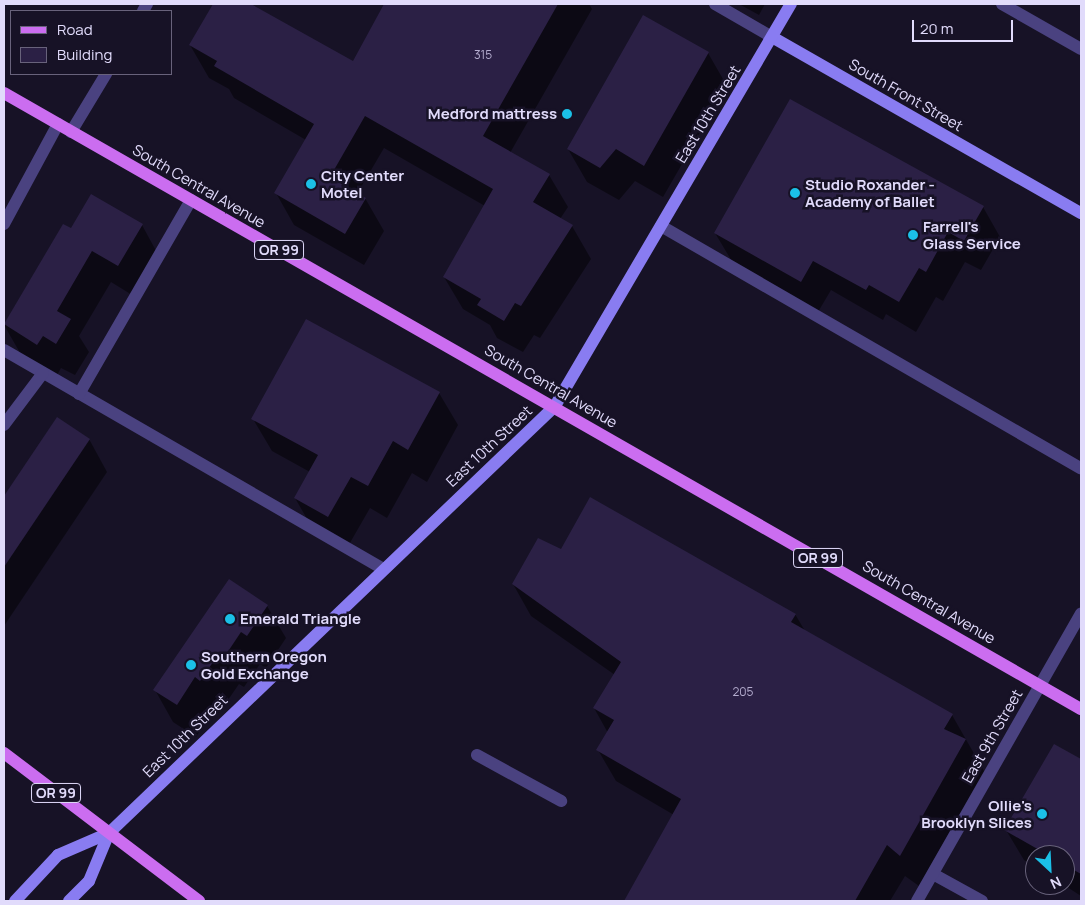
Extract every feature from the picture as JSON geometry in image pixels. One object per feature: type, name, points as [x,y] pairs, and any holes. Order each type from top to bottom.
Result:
[{"type":"main road","name":"South Central Avenue","points":[[4,93],[556,406],[1081,709]]},
{"type":"main road","name":"OR 99","points":[[4,753],[199,901]]},
{"type":"street","name":"South Front Street","points":[[715,4],[1081,213]]},
{"type":"street","name":"East 10th Street","points":[[15,901],[58,855],[109,833],[383,569],[556,406],[791,4]]},
{"type":"street","points":[[1002,4],[1081,49]]},
{"type":"street","points":[[71,132],[105,75]]},
{"type":"street","points":[[4,224],[58,124]]},
{"type":"street","points":[[79,394],[191,200]]},
{"type":"street","points":[[661,226],[1081,468]]},
{"type":"street","points":[[4,350],[383,569]]},
{"type":"street","points":[[4,426],[43,373]]},
{"type":"street","name":"East 9th Street","points":[[917,901],[1081,613]]},
{"type":"street","points":[[477,755],[561,801]]},
{"type":"street","name":"East 10th Street","points":[[69,901],[89,881],[109,833]]},
{"type":"street","points":[[933,874],[982,901]]},
{"type":"building","points":[[213,4],[251,4],[353,61],[384,4],[558,4],[483,136],[550,174],[533,202],[573,225],[521,306],[515,303],[504,321],[477,305],[481,299],[443,277],[493,189],[365,116],[330,177],[366,198],[345,234],[274,193],[314,124],[214,66],[217,61],[189,45]]},
{"type":"building","points":[[643,15],[709,52],[644,166],[616,149],[600,168],[567,149]]},
{"type":"building","points":[[790,99],[984,206],[964,241],[948,232],[926,272],[919,268],[899,302],[869,285],[866,290],[813,261],[801,282],[714,233]]},
{"type":"building","points":[[91,194],[143,224],[118,266],[92,251],[57,311],[71,319],[56,344],[43,336],[37,345],[4,324],[63,224],[71,228]]},
{"type":"building","points":[[306,319],[440,392],[408,450],[393,441],[368,486],[351,477],[328,517],[294,498],[318,455],[251,419]]},
{"type":"building","points":[[57,417],[90,439],[4,567],[4,496]]},
{"type":"building","points":[[590,497],[796,614],[791,622],[953,714],[944,729],[966,739],[900,856],[887,845],[855,901],[624,901],[681,799],[596,750],[614,720],[593,708],[621,662],[512,584],[538,538],[561,549]]},
{"type":"building","points":[[229,579],[268,605],[247,636],[241,632],[225,656],[220,652],[200,681],[195,677],[177,705],[153,690]]},
{"type":"building","name":"Ollie's Brooklyn Slices","points":[[1054,744],[1081,759],[1081,874],[1075,871],[1075,845],[1030,845],[1004,830]]},
{"type":"place","name":"Medford mattress","points":[[567,114]]},
{"type":"place","name":"City Center Motel","points":[[311,184]]},
{"type":"place","name":"Studio Roxander - Academy of Ballet","points":[[795,193]]},
{"type":"place","name":"Farrell's Glass Service","points":[[913,235]]},
{"type":"place","name":"Emerald Triangle","points":[[230,619]]},
{"type":"place","name":"Southern Oregon Gold Exchange","points":[[191,665]]},
{"type":"place","name":"Ollie's Brooklyn Slices","points":[[1042,814]]}]
